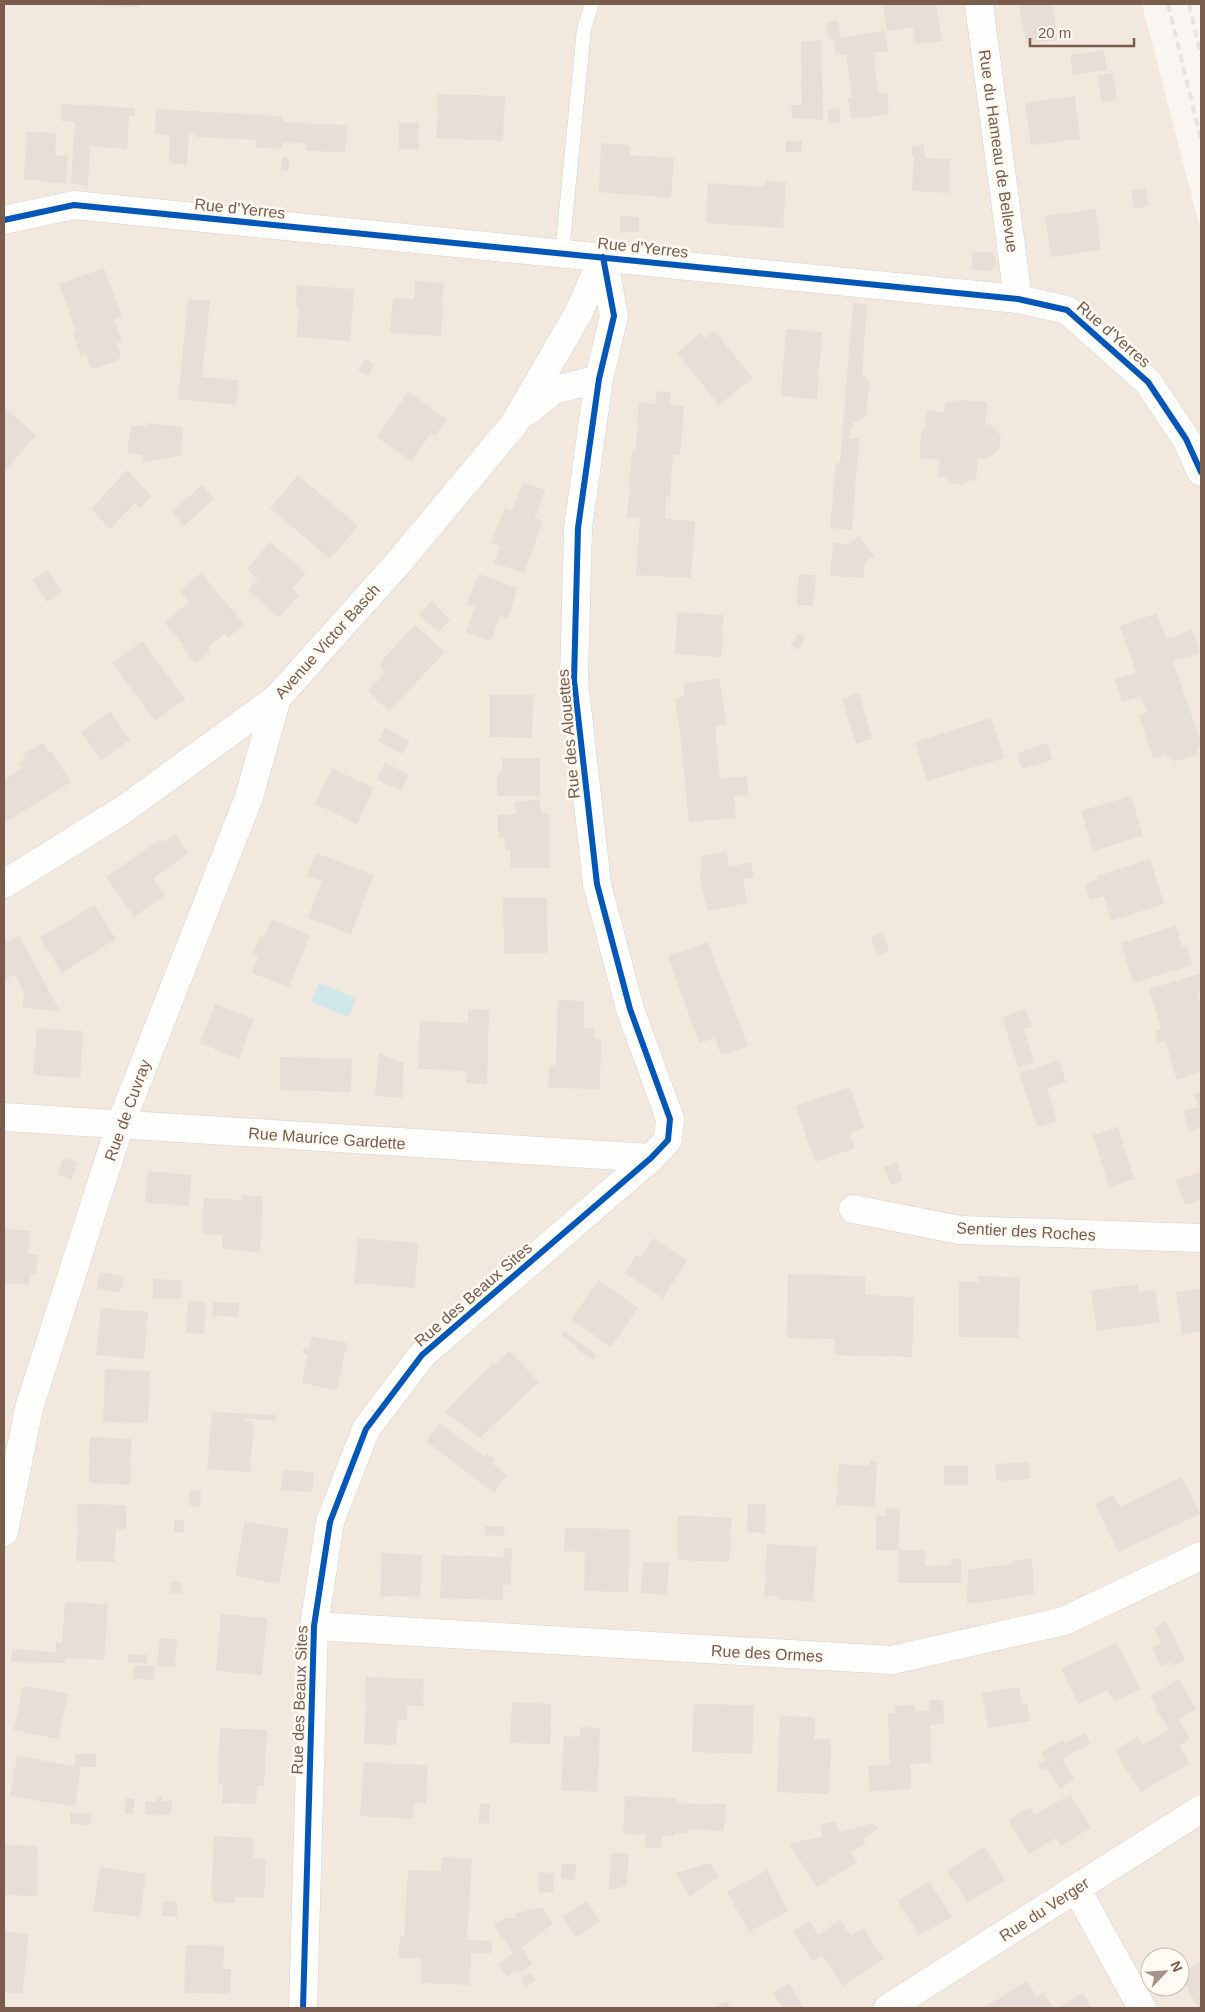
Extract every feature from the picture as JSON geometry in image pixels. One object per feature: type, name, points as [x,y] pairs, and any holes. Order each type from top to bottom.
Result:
[{"type":"street","name":"Rue du Hameau de Bellevue","points":[[979,4],[1018,299]]},
{"type":"street","name":"Rue d'Yerres","points":[[4,220],[74,204],[1018,299],[1067,310],[1148,382],[1186,439],[1201,472]]},
{"type":"street","name":"Rue des Alouettes","points":[[603,257],[614,316],[599,379],[578,528],[574,680],[597,884],[630,1009],[670,1120],[660,1149]]},
{"type":"street","name":"Avenue Victor Basch","points":[[514,424],[579,312],[603,257]]},
{"type":"street","name":"Avenue Victor Basch","points":[[4,884],[124,810],[277,698],[399,562],[514,424],[553,390],[599,379]]},
{"type":"street","name":"Rue de Cuvray","points":[[4,1532],[29,1408],[120,1125],[249,797],[277,698]]},
{"type":"street","name":"Rue Maurice Gardette","points":[[4,1117],[120,1125],[660,1149]]},
{"type":"street","name":"Rue des Beaux Sites","points":[[303,2008],[314,1626],[330,1522],[366,1429],[422,1355],[660,1149]]},
{"type":"street","name":"Sentier des Roches","points":[[853,1209],[960,1230],[1201,1238]]},
{"type":"street","name":"Rue des Ormes","points":[[314,1626],[892,1660],[1064,1621],[1201,1556]]},
{"type":"street","name":"Rue du Verger","points":[[888,2008],[1201,1809]]},
{"type":"street","points":[[1076,1888],[1142,2008]]},
{"type":"lane","points":[[562,253],[584,29],[592,4]]},
{"type":"shaded area","points":[[4,4],[1142,4],[1201,232],[1201,2008],[4,2008]]},
{"type":"water","points":[[319,983],[356,998],[349,1017],[311,1002]]},
{"type":"building","points":[[138,4],[138,7],[87,5]]},
{"type":"building","points":[[883,4],[936,4],[942,41],[915,44],[913,27],[887,31]]},
{"type":"building","points":[[1019,4],[1053,4],[1057,40],[1026,44]]},
{"type":"building","points":[[838,21],[841,38],[885,31],[888,51],[873,53],[879,94],[887,93],[889,114],[851,119],[848,98],[852,97],[846,54],[836,55],[834,39],[828,39],[826,22]]},
{"type":"building","points":[[821,40],[823,120],[792,118],[791,105],[802,105],[801,42]]},
{"type":"building","points":[[1104,50],[1107,70],[1073,75],[1070,55]]},
{"type":"building","points":[[1112,73],[1117,99],[1102,102],[1097,76]]},
{"type":"building","points":[[438,94],[505,96],[503,141],[436,138]]},
{"type":"building","points":[[1075,96],[1080,139],[1031,145],[1025,103]]},
{"type":"building","points":[[62,104],[135,108],[135,116],[129,116],[127,149],[90,146],[88,186],[71,183],[75,122],[61,121]]},
{"type":"building","points":[[839,108],[840,122],[829,124],[827,110]]},
{"type":"building","points":[[156,109],[283,116],[283,122],[347,125],[345,152],[306,151],[306,143],[282,142],[282,149],[256,148],[257,140],[196,137],[196,133],[189,133],[187,165],[169,163],[170,135],[155,134]]},
{"type":"building","points":[[399,123],[419,123],[419,149],[399,149]]},
{"type":"building","points":[[27,132],[56,133],[55,155],[68,156],[66,184],[24,179]]},
{"type":"building","points":[[786,141],[802,141],[801,152],[786,152]]},
{"type":"building","points":[[601,143],[630,145],[630,155],[674,158],[671,198],[599,192]]},
{"type":"building","points":[[924,144],[925,158],[950,159],[949,193],[912,191],[914,157],[912,157],[912,147]]},
{"type":"building","points":[[282,157],[289,157],[289,171],[281,171]]},
{"type":"building","points":[[766,181],[786,182],[783,228],[706,223],[708,183],[765,187]]},
{"type":"building","points":[[1145,188],[1149,206],[1134,209],[1131,191]]},
{"type":"building","points":[[1095,209],[1101,250],[1051,257],[1045,216]]},
{"type":"building","points":[[620,216],[639,217],[639,232],[620,232]]},
{"type":"building","points":[[973,251],[994,253],[996,264],[990,271],[971,269]]},
{"type":"building","points":[[104,268],[122,317],[114,320],[122,342],[117,343],[121,356],[117,361],[91,369],[86,354],[81,356],[73,333],[76,332],[59,284]]},
{"type":"building","points":[[415,281],[444,283],[441,336],[390,333],[393,298],[414,299]]},
{"type":"building","points":[[297,285],[354,289],[350,341],[297,337],[299,307],[296,307]]},
{"type":"building","points":[[188,299],[210,301],[202,377],[239,380],[236,405],[178,399]]},
{"type":"building","points":[[853,303],[867,304],[862,374],[870,381],[866,415],[857,422],[853,422],[852,429],[850,428],[849,438],[859,438],[852,530],[830,528],[836,463],[840,463]]},
{"type":"building","points":[[786,329],[822,332],[817,399],[781,396]]},
{"type":"building","points":[[714,331],[753,378],[719,405],[677,353],[701,333],[705,338]]},
{"type":"building","points":[[366,359],[375,365],[368,376],[358,370]]},
{"type":"building","points":[[657,391],[671,393],[670,405],[684,406],[680,455],[673,454],[670,496],[666,496],[665,519],[695,521],[691,578],[636,575],[640,518],[627,517],[632,451],[635,451],[639,402],[655,404]]},
{"type":"building","points":[[408,392],[447,419],[435,436],[431,433],[411,461],[377,437]]},
{"type":"building","points":[[960,400],[987,402],[985,424],[992,425],[991,428],[995,429],[1001,436],[999,449],[992,455],[989,455],[988,459],[978,458],[976,481],[969,480],[963,485],[950,484],[946,477],[938,477],[940,460],[919,458],[922,429],[925,429],[927,410],[944,412],[945,404],[950,401],[959,402]]},
{"type":"building","points":[[4,407],[36,435],[4,472]]},
{"type":"building","points":[[146,423],[183,427],[181,455],[142,463],[143,455],[127,452],[131,426],[146,426]]},
{"type":"building","points":[[127,470],[152,496],[140,508],[135,503],[110,529],[91,509]]},
{"type":"building","points":[[298,475],[358,526],[330,559],[270,508]]},
{"type":"building","points":[[523,482],[545,490],[535,518],[543,521],[524,573],[494,563],[500,546],[491,543],[505,508],[512,511]]},
{"type":"building","points":[[202,485],[214,499],[184,526],[172,512]]},
{"type":"building","points":[[859,536],[874,556],[865,562],[864,578],[830,576],[833,543],[849,544]]},
{"type":"building","points":[[270,542],[306,573],[292,589],[299,595],[279,617],[248,590],[258,579],[247,569]]},
{"type":"building","points":[[47,570],[62,591],[47,602],[32,580]]},
{"type":"building","points":[[201,573],[244,624],[228,638],[225,633],[208,648],[210,651],[195,663],[182,647],[184,645],[165,623],[189,602],[180,591]]},
{"type":"building","points":[[479,574],[517,588],[508,619],[500,616],[491,641],[466,632],[475,607],[466,604]]},
{"type":"building","points":[[799,574],[816,575],[813,606],[797,605]]},
{"type":"building","points":[[432,601],[450,620],[438,632],[419,614]]},
{"type":"building","points":[[677,612],[724,615],[721,657],[675,654]]},
{"type":"building","points":[[1157,613],[1166,639],[1192,630],[1200,653],[1173,661],[1201,743],[1201,746],[1196,748],[1198,754],[1174,762],[1171,756],[1167,758],[1166,755],[1153,758],[1139,715],[1147,712],[1141,696],[1122,702],[1115,679],[1136,673],[1120,626]]},
{"type":"building","points":[[415,625],[445,652],[389,711],[368,691],[385,673],[381,667],[384,658]]},
{"type":"building","points":[[798,634],[805,638],[798,650],[791,645]]},
{"type":"building","points":[[142,641],[185,699],[155,721],[112,663]]},
{"type":"building","points":[[719,678],[727,724],[715,726],[720,779],[747,776],[749,795],[734,796],[736,818],[689,822],[675,698],[685,696],[683,684]]},
{"type":"building","points":[[859,693],[872,739],[856,744],[842,699]]},
{"type":"building","points":[[490,695],[533,695],[532,738],[490,737]]},
{"type":"building","points":[[110,712],[130,740],[101,760],[81,732]]},
{"type":"building","points":[[991,718],[1004,758],[927,781],[915,742]]},
{"type":"building","points":[[385,728],[409,741],[402,754],[378,741]]},
{"type":"building","points":[[43,743],[49,752],[51,751],[71,782],[4,823],[4,776],[5,779],[22,769],[19,763],[25,759],[22,755]]},
{"type":"building","points":[[1047,743],[1052,760],[1022,769],[1017,753]]},
{"type":"building","points":[[502,758],[540,758],[540,796],[497,796],[497,773],[502,772]]},
{"type":"building","points":[[385,762],[409,775],[401,791],[377,779]]},
{"type":"building","points":[[332,768],[374,788],[357,824],[315,804]]},
{"type":"building","points":[[1131,796],[1143,836],[1093,851],[1081,811]]},
{"type":"building","points":[[540,800],[541,813],[549,813],[549,868],[511,868],[510,850],[505,850],[504,838],[498,838],[498,815],[516,814],[515,801]]},
{"type":"building","points":[[175,834],[188,853],[153,879],[165,895],[134,917],[106,877],[161,839],[163,842]]},
{"type":"building","points":[[726,851],[729,867],[751,862],[754,877],[743,879],[747,903],[707,911],[699,872],[703,871],[700,856]]},
{"type":"building","points":[[316,853],[374,875],[351,934],[308,918],[322,881],[307,876]]},
{"type":"building","points":[[1150,859],[1164,904],[1111,921],[1104,896],[1090,900],[1085,884],[1098,879],[1097,876]]},
{"type":"building","points":[[503,898],[547,898],[548,953],[504,954]]},
{"type":"building","points":[[94,905],[116,939],[62,973],[40,938]]},
{"type":"building","points":[[272,920],[310,935],[289,987],[252,973],[258,956],[253,954],[261,935],[265,936]]},
{"type":"building","points":[[1176,926],[1182,946],[1186,945],[1192,965],[1133,983],[1121,943]]},
{"type":"building","points":[[883,932],[889,952],[877,956],[871,936]]},
{"type":"building","points":[[19,936],[60,1011],[23,1008],[24,993],[15,975],[4,980],[4,943]]},
{"type":"building","points":[[708,942],[748,1046],[721,1055],[715,1038],[699,1043],[668,956]]},
{"type":"building","points":[[1201,973],[1201,991],[1197,993],[1201,1008],[1201,1072],[1177,1080],[1165,1041],[1158,1043],[1155,1031],[1161,1029],[1149,989]]},
{"type":"building","points":[[557,1000],[584,1001],[584,1028],[595,1028],[595,1039],[601,1039],[600,1089],[548,1088],[549,1065],[556,1065]]},
{"type":"building","points":[[215,1004],[254,1019],[239,1059],[200,1043]]},
{"type":"building","points":[[468,1009],[489,1010],[487,1084],[466,1083],[467,1071],[418,1069],[420,1021],[468,1023]]},
{"type":"building","points":[[1026,1009],[1032,1027],[1024,1029],[1034,1062],[1018,1067],[1002,1017]]},
{"type":"building","points":[[37,1028],[83,1031],[80,1078],[33,1075]]},
{"type":"building","points":[[379,1053],[404,1063],[402,1098],[375,1096]]},
{"type":"building","points":[[280,1057],[352,1059],[351,1092],[280,1090]]},
{"type":"building","points":[[1059,1060],[1066,1082],[1047,1088],[1057,1121],[1037,1127],[1019,1073]]},
{"type":"building","points":[[850,1087],[864,1128],[850,1133],[855,1148],[815,1162],[796,1106]]},
{"type":"building","points":[[1201,1092],[1201,1127],[1189,1131],[1183,1111],[1198,1107],[1194,1094]]},
{"type":"building","points":[[1118,1127],[1134,1179],[1109,1187],[1093,1135]]},
{"type":"building","points":[[63,1158],[77,1162],[72,1179],[58,1175]]},
{"type":"building","points":[[897,1162],[903,1180],[891,1185],[884,1167]]},
{"type":"building","points":[[148,1171],[191,1175],[189,1206],[145,1203]]},
{"type":"building","points":[[1201,1172],[1201,1200],[1185,1205],[1176,1180]]},
{"type":"building","points":[[241,1195],[263,1196],[260,1252],[222,1249],[222,1235],[202,1234],[204,1198],[241,1200]]},
{"type":"building","points":[[4,1229],[30,1231],[28,1254],[38,1255],[36,1274],[30,1273],[29,1285],[4,1283]]},
{"type":"building","points":[[358,1238],[418,1243],[415,1288],[354,1283]]},
{"type":"building","points":[[653,1238],[687,1260],[663,1298],[625,1273],[636,1255],[640,1258]]},
{"type":"building","points":[[100,1272],[124,1277],[120,1293],[97,1288]]},
{"type":"building","points":[[788,1274],[865,1276],[865,1295],[914,1297],[912,1357],[835,1355],[835,1339],[787,1338]]},
{"type":"building","points":[[979,1276],[1020,1277],[1019,1338],[959,1337],[959,1282],[978,1282]]},
{"type":"building","points":[[153,1279],[182,1280],[181,1299],[153,1298]]},
{"type":"building","points":[[599,1280],[638,1308],[611,1347],[571,1319]]},
{"type":"building","points":[[1138,1284],[1139,1292],[1155,1290],[1160,1322],[1097,1331],[1091,1291]]},
{"type":"building","points":[[1201,1288],[1201,1332],[1182,1334],[1176,1292]]},
{"type":"building","points":[[188,1301],[206,1302],[204,1334],[186,1333]]},
{"type":"building","points":[[213,1302],[239,1303],[238,1317],[212,1316]]},
{"type":"building","points":[[101,1308],[148,1312],[144,1359],[96,1355]]},
{"type":"building","points":[[564,1331],[597,1355],[593,1360],[576,1349],[577,1347],[562,1336]]},
{"type":"building","points":[[312,1336],[347,1343],[337,1390],[302,1383],[308,1354],[302,1353],[304,1348],[309,1349]]},
{"type":"building","points":[[509,1351],[539,1382],[480,1438],[445,1412],[493,1363],[495,1365]]},
{"type":"building","points":[[105,1369],[150,1371],[148,1423],[103,1422]]},
{"type":"building","points":[[212,1412],[276,1415],[276,1421],[243,1418],[243,1421],[254,1422],[250,1472],[207,1469]]},
{"type":"building","points":[[439,1423],[485,1457],[487,1454],[495,1459],[492,1463],[507,1475],[494,1493],[426,1441]]},
{"type":"building","points":[[90,1437],[132,1439],[130,1485],[89,1483]]},
{"type":"building","points":[[870,1461],[877,1461],[875,1507],[836,1505],[839,1464],[870,1466]]},
{"type":"building","points":[[1029,1462],[1030,1479],[997,1481],[995,1464]]},
{"type":"building","points":[[944,1466],[968,1466],[968,1485],[944,1485]]},
{"type":"building","points":[[283,1470],[314,1472],[312,1492],[281,1490]]},
{"type":"building","points":[[1182,1477],[1200,1514],[1118,1552],[1095,1504],[1114,1495],[1120,1507]]},
{"type":"building","points":[[190,1490],[201,1492],[200,1507],[189,1505]]},
{"type":"building","points":[[78,1504],[126,1505],[126,1530],[116,1529],[115,1562],[76,1561]]},
{"type":"building","points":[[748,1504],[766,1504],[765,1533],[747,1532]]},
{"type":"building","points":[[885,1508],[900,1509],[899,1550],[876,1550],[876,1516],[885,1516]]},
{"type":"building","points":[[678,1515],[732,1518],[729,1562],[677,1560]]},
{"type":"building","points":[[174,1520],[184,1520],[184,1533],[174,1532]]},
{"type":"building","points":[[245,1521],[289,1529],[279,1584],[235,1576]]},
{"type":"building","points":[[485,1526],[505,1526],[504,1536],[485,1535]]},
{"type":"building","points":[[565,1528],[630,1529],[628,1592],[584,1591],[585,1552],[564,1551]]},
{"type":"building","points":[[767,1544],[817,1547],[813,1601],[781,1600],[781,1597],[764,1596]]},
{"type":"building","points":[[504,1548],[512,1548],[511,1585],[503,1584],[503,1600],[440,1598],[442,1555],[504,1557]]},
{"type":"building","points":[[899,1550],[926,1550],[925,1566],[951,1565],[952,1559],[961,1559],[961,1583],[898,1583]]},
{"type":"building","points":[[382,1553],[422,1555],[420,1597],[380,1596]]},
{"type":"building","points":[[1032,1558],[1034,1594],[967,1604],[968,1570],[1013,1564],[1012,1561]]},
{"type":"building","points":[[643,1562],[669,1563],[667,1595],[641,1593]]},
{"type":"building","points":[[171,1581],[182,1582],[181,1593],[171,1593]]},
{"type":"building","points":[[65,1602],[108,1604],[104,1660],[65,1658],[65,1663],[11,1662],[12,1649],[55,1652],[56,1642],[62,1643]]},
{"type":"building","points":[[221,1614],[267,1618],[262,1675],[216,1671]]},
{"type":"building","points":[[1166,1621],[1185,1660],[1172,1666],[1171,1662],[1161,1666],[1152,1647],[1161,1643],[1154,1628]]},
{"type":"building","points":[[160,1638],[177,1639],[175,1667],[157,1666]]},
{"type":"building","points":[[1117,1643],[1140,1689],[1114,1702],[1107,1690],[1078,1704],[1061,1669]]},
{"type":"building","points":[[128,1654],[148,1655],[147,1664],[128,1662]]},
{"type":"building","points":[[134,1666],[155,1666],[155,1680],[134,1679]]},
{"type":"building","points":[[366,1677],[424,1679],[423,1706],[407,1706],[407,1720],[397,1720],[396,1745],[364,1744]]},
{"type":"building","points":[[1179,1679],[1196,1709],[1178,1719],[1190,1738],[1179,1746],[1190,1763],[1141,1792],[1120,1760],[1116,1750],[1137,1736],[1143,1745],[1169,1729],[1155,1708],[1157,1706],[1150,1696]]},
{"type":"building","points":[[23,1686],[68,1694],[58,1739],[14,1730]]},
{"type":"building","points":[[1019,1687],[1022,1704],[1027,1703],[1030,1721],[988,1728],[982,1693]]},
{"type":"building","points":[[929,1700],[943,1700],[944,1724],[930,1725],[931,1763],[910,1764],[911,1789],[870,1791],[868,1766],[890,1765],[888,1713],[895,1713],[894,1706],[914,1705],[914,1712],[929,1710]]},
{"type":"building","points":[[512,1702],[551,1704],[550,1744],[510,1743]]},
{"type":"building","points":[[693,1704],[754,1705],[752,1754],[692,1752]]},
{"type":"building","points":[[780,1716],[815,1717],[814,1739],[831,1739],[829,1794],[777,1792]]},
{"type":"building","points":[[580,1727],[600,1728],[597,1792],[561,1790],[564,1736],[580,1737]]},
{"type":"building","points":[[220,1728],[267,1730],[264,1786],[257,1786],[256,1804],[222,1803],[223,1784],[218,1784]]},
{"type":"building","points":[[1085,1733],[1090,1744],[1062,1759],[1074,1779],[1060,1789],[1047,1768],[1042,1771],[1038,1764],[1045,1760],[1041,1752],[1063,1740],[1064,1744]]},
{"type":"building","points":[[75,1754],[96,1754],[96,1767],[81,1767],[75,1807],[10,1796],[17,1756],[75,1766]]},
{"type":"building","points":[[364,1762],[428,1765],[426,1803],[415,1803],[413,1819],[360,1816]]},
{"type":"building","points":[[1070,1794],[1091,1828],[1061,1846],[1056,1838],[1029,1854],[1008,1820],[1030,1807],[1035,1815]]},
{"type":"building","points":[[157,1796],[162,1796],[162,1801],[172,1801],[171,1815],[145,1814],[145,1801],[156,1802]]},
{"type":"building","points":[[625,1796],[676,1798],[676,1803],[726,1804],[724,1831],[687,1829],[687,1834],[674,1833],[675,1836],[662,1836],[661,1848],[646,1848],[645,1835],[623,1834]]},
{"type":"building","points":[[126,1798],[134,1799],[134,1814],[125,1814]]},
{"type":"building","points":[[480,1803],[490,1804],[489,1824],[479,1823]]},
{"type":"building","points":[[70,1813],[92,1813],[90,1825],[70,1824]]},
{"type":"building","points":[[836,1821],[839,1832],[874,1823],[878,1829],[863,1839],[866,1843],[851,1852],[857,1862],[817,1887],[789,1844],[822,1836],[820,1825]]},
{"type":"building","points":[[214,1836],[254,1838],[253,1858],[266,1859],[264,1898],[235,1897],[235,1903],[213,1902],[214,1896],[211,1895]]},
{"type":"building","points":[[4,1845],[38,1846],[37,1896],[4,1895]]},
{"type":"building","points":[[984,1847],[1005,1880],[968,1903],[947,1871]]},
{"type":"building","points":[[611,1853],[629,1854],[626,1886],[609,1890]]},
{"type":"building","points":[[442,1857],[472,1859],[467,1940],[492,1941],[492,1953],[471,1953],[469,1985],[421,1983],[422,1958],[398,1958],[400,1936],[404,1936],[408,1870],[441,1871]]},
{"type":"building","points":[[710,1863],[719,1877],[690,1896],[675,1873]]},
{"type":"building","points":[[562,1864],[576,1864],[575,1880],[561,1879]]},
{"type":"building","points":[[100,1867],[146,1874],[140,1917],[93,1911]]},
{"type":"building","points":[[767,1870],[788,1911],[749,1932],[727,1892]]},
{"type":"building","points":[[539,1872],[554,1873],[553,1893],[539,1892]]},
{"type":"building","points":[[929,1881],[952,1917],[919,1935],[898,1901]]},
{"type":"building","points":[[163,1901],[177,1901],[177,1917],[162,1916]]},
{"type":"building","points":[[587,1901],[600,1921],[576,1937],[563,1917]]},
{"type":"building","points":[[542,1907],[553,1924],[522,1947],[532,1964],[518,1974],[516,1971],[507,1977],[499,1964],[513,1953],[494,1925],[503,1919],[516,1917],[514,1914]]},
{"type":"building","points":[[840,1920],[851,1936],[863,1928],[884,1959],[843,1986],[822,1955],[813,1961],[793,1931],[810,1921],[818,1935]]},
{"type":"building","points":[[4,1931],[29,1935],[22,1994],[4,1992]]},
{"type":"building","points":[[186,1945],[224,1946],[223,1969],[231,1969],[230,1994],[184,1993]]},
{"type":"building","points":[[1201,1962],[1201,2008],[1198,2008],[1190,1992],[1190,1968]]},
{"type":"building","points":[[530,1973],[536,1980],[526,1987],[521,1978]]},
{"type":"building","points":[[1027,1981],[1037,1997],[1043,1992],[1054,2008],[983,2008]]},
{"type":"building","points":[[789,1983],[804,2008],[783,2008],[773,1993]]},
{"type":"building","points":[[1083,1993],[1092,2008],[1058,2008]]},
{"type":"building","points":[[726,2001],[731,2008],[714,2008]]},
{"type":"railway","points":[[1168,4],[1201,140]]},
{"type":"railway","points":[[1189,4],[1201,56]]},
{"type":"cycle path","points":[[4,220],[74,205],[1018,299],[1067,310],[1148,382],[1186,439],[1201,472]]},
{"type":"cycle path","points":[[303,2008],[314,1626],[330,1522],[366,1429],[422,1355],[651,1158],[668,1140],[670,1119],[630,1009],[597,884],[574,680],[578,528],[599,379],[614,316],[603,257]]}]
